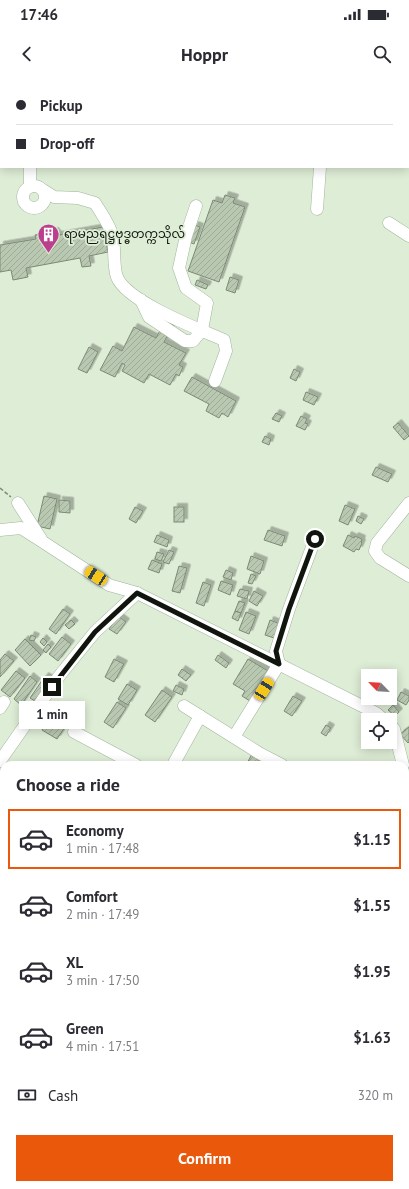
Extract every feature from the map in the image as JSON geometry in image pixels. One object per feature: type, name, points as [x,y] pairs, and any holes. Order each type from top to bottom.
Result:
[{"type":"street","points":[[30,168],[36,188],[54,197],[78,198],[95,203],[108,224],[113,238],[117,277],[124,288],[141,300],[173,318],[224,340],[226,352],[215,381]]},
{"type":"street","points":[[36,168],[36,188]]},
{"type":"street","points":[[317,209],[320,168]]},
{"type":"street","points":[[141,300],[149,317],[185,341],[193,341],[202,330],[207,303],[186,288],[179,268],[186,236],[196,206]]},
{"type":"street","points":[[389,223],[409,236]]},
{"type":"street","points":[[18,503],[43,542]]},
{"type":"street","points":[[409,503],[377,543],[375,551],[380,558],[409,576]]},
{"type":"street","points":[[0,530],[20,528],[109,585],[137,593],[376,713]]},
{"type":"street","points":[[234,737],[279,664],[276,651],[289,609],[315,539]]},
{"type":"street","points":[[0,761],[60,675],[95,632],[137,593]]},
{"type":"street","points":[[184,706],[274,761]]},
{"type":"street","points":[[175,761],[200,716]]},
{"type":"street","points":[[74,732],[128,761]]},
{"type":"street","points":[[397,740],[403,761]]},
{"type":"building","points":[[225,195],[235,198],[233,203],[245,207],[219,282],[188,271],[213,200],[222,203]]},
{"type":"building","points":[[195,225],[200,227],[194,244],[189,242]]},
{"type":"building","name":"ရာမညရဋ္ဌဗုဒ္ဓတက္ကသိုလ်","points":[[103,227],[108,252],[89,256],[91,266],[82,267],[80,258],[26,268],[28,277],[13,280],[11,270],[0,272],[0,245],[36,239],[35,235],[55,231],[58,235]]},
{"type":"building","points":[[230,277],[239,280],[235,293],[226,290]]},
{"type":"building","points":[[197,280],[208,285],[206,289],[195,285]]},
{"type":"building","points":[[165,321],[173,325],[164,342],[186,353],[179,365],[183,367],[179,376],[176,374],[170,385],[149,374],[144,383],[122,371],[125,365],[122,363],[115,377],[100,370],[113,346],[122,351],[134,327],[156,338]]},
{"type":"building","points":[[89,347],[98,352],[87,373],[78,369]]},
{"type":"building","points":[[294,369],[300,372],[296,381],[290,378]]},
{"type":"building","points":[[192,377],[236,401],[228,417],[222,413],[219,418],[206,411],[209,404],[184,391]]},
{"type":"building","points":[[306,392],[318,397],[314,405],[303,400]]},
{"type":"building","points":[[276,413],[282,416],[279,422],[272,419]]},
{"type":"building","points":[[301,416],[307,419],[305,423],[308,424],[305,430],[296,426]]},
{"type":"building","points":[[398,423],[409,436],[404,440],[393,427]]},
{"type":"building","points":[[265,436],[271,439],[269,445],[262,442]]},
{"type":"building","points":[[376,467],[392,474],[388,482],[372,475]]},
{"type":"building","points":[[44,496],[57,499],[50,529],[37,526]]},
{"type":"building","points":[[59,500],[70,501],[70,513],[59,512]]},
{"type":"building","points":[[345,505],[355,509],[348,525],[339,521]]},
{"type":"building","points":[[135,507],[143,511],[136,523],[129,519]]},
{"type":"building","points":[[174,507],[184,507],[184,522],[174,522]]},
{"type":"building","points":[[358,516],[364,519],[361,524],[356,521]]},
{"type":"building","points":[[268,530],[285,536],[282,546],[264,540]]},
{"type":"building","points":[[157,535],[169,540],[167,547],[154,542]]},
{"type":"building","points":[[348,535],[354,538],[355,536],[362,539],[359,550],[356,549],[354,552],[343,546]]},
{"type":"building","points":[[169,550],[174,552],[169,564],[163,562]]},
{"type":"building","points":[[157,552],[164,554],[161,561],[155,559]]},
{"type":"building","points":[[251,556],[264,561],[260,574],[247,569]]},
{"type":"building","points":[[152,560],[162,564],[159,573],[148,569]]},
{"type":"building","points":[[179,566],[187,568],[180,593],[172,591]]},
{"type":"building","points":[[226,570],[233,573],[231,580],[223,577]]},
{"type":"building","points":[[251,574],[256,576],[252,584],[248,583]]},
{"type":"building","points":[[221,581],[233,585],[230,595],[218,590]]},
{"type":"building","points":[[203,582],[211,585],[204,606],[196,603]]},
{"type":"building","points":[[240,589],[249,591],[247,599],[237,596]]},
{"type":"building","points":[[254,591],[263,596],[257,606],[249,601]]},
{"type":"building","points":[[239,601],[245,603],[241,613],[235,611]]},
{"type":"building","points":[[63,609],[70,614],[56,634],[49,629]]},
{"type":"building","points":[[235,611],[241,613],[238,621],[232,618]]},
{"type":"building","points":[[246,612],[256,616],[249,634],[239,630]]},
{"type":"building","points":[[118,616],[126,622],[117,634],[109,629]]},
{"type":"building","points":[[71,620],[75,624],[69,629],[65,625]]},
{"type":"building","points":[[270,620],[280,624],[274,638],[265,635]]},
{"type":"building","points":[[31,635],[36,637],[34,641],[29,640]]},
{"type":"building","points":[[62,637],[71,644],[58,661],[49,654]]},
{"type":"building","points":[[43,638],[47,642],[44,646],[40,642]]},
{"type":"building","points":[[25,639],[41,655],[30,666],[15,650]]},
{"type":"building","points":[[48,644],[51,647],[46,653],[43,650]]},
{"type":"building","points":[[5,654],[14,661],[0,677],[0,660]]},
{"type":"building","points":[[218,655],[229,663],[226,668],[215,660]]},
{"type":"building","points":[[114,659],[124,664],[114,682],[105,677]]},
{"type":"building","points":[[248,659],[268,671],[250,701],[242,696],[245,691],[233,684]]},
{"type":"building","points":[[182,669],[191,675],[186,681],[178,675]]},
{"type":"building","points":[[16,671],[25,678],[10,697],[1,690]]},
{"type":"building","points":[[30,676],[37,682],[21,705],[14,699]]},
{"type":"building","points":[[45,676],[50,679],[35,701],[30,698]]},
{"type":"building","points":[[127,684],[137,690],[128,705],[118,699]]},
{"type":"building","points":[[176,685],[184,689],[182,695],[173,691]]},
{"type":"building","points":[[162,690],[172,697],[155,722],[145,715]]},
{"type":"building","points":[[401,692],[409,696],[409,700],[406,705],[397,700]]},
{"type":"building","points":[[293,696],[302,701],[292,716],[284,711]]},
{"type":"building","points":[[117,702],[126,708],[113,728],[104,722]]},
{"type":"building","points":[[393,705],[399,712],[397,714],[392,713],[388,710]]},
{"type":"building","points":[[49,712],[67,724],[57,739],[42,730],[47,722],[43,720]]},
{"type":"building","points":[[326,725],[331,728],[326,736],[321,733]]},
{"type":"building","points":[[409,727],[409,742],[408,743],[400,734]]},
{"type":"building","points":[[252,754],[259,759],[258,761],[248,761]]},
{"type":"place","name":"ရာမညရဋ္ဌဗုဒ္ဓတက္ကသိုလ်","points":[[49,254]]},
{"type":"route","points":[[52,687],[95,632],[137,593],[279,664],[276,651],[289,609],[315,539]]}]
